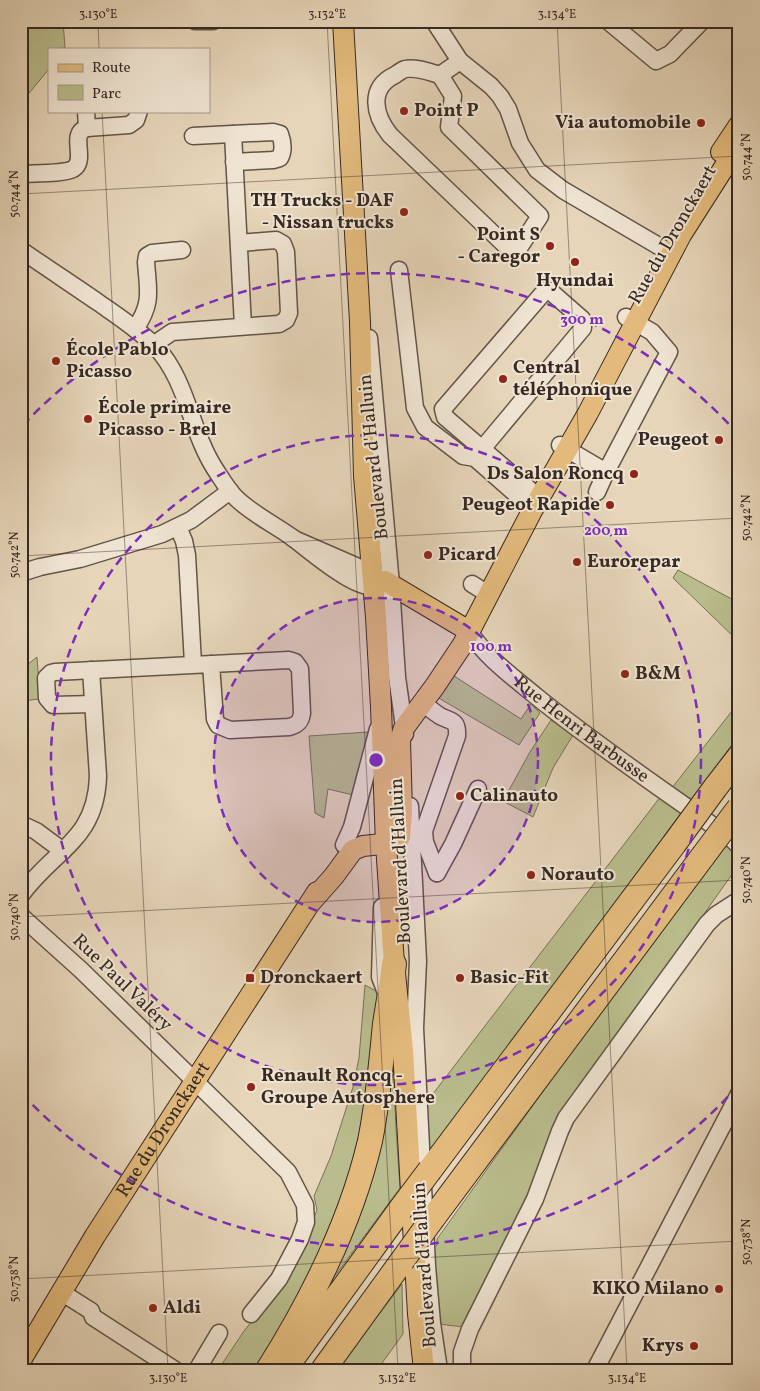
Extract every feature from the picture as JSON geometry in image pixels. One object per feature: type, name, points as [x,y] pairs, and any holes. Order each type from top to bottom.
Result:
[{"type":"highway","points":[[284,1370],[400,1210],[739,757]]},
{"type":"highway","points":[[323,1370],[433,1218],[739,808]]},
{"type":"highway","points":[[268,1370],[323,1270],[357,1186],[370,1141],[375,1114],[394,964]]},
{"type":"main road","name":"Boulevard d'Halluin","points":[[344,21],[360,322],[363,456],[375,580],[382,707],[386,838],[425,1311],[434,1370]]},
{"type":"main road","name":"Rue du Dronckaert","points":[[631,319],[662,248],[737,137]]},
{"type":"main road","name":"Rue du Dronckaert","points":[[311,902],[334,876],[353,850],[386,838],[402,812],[400,740],[404,728],[457,653],[469,631],[480,589],[535,503],[631,319],[737,137]]},
{"type":"main road","name":"Boulevard d'Halluin","points":[[375,580],[386,838],[424,1370]]},
{"type":"main road","name":"Rue Henri Barbusse","points":[[375,580],[469,631]]},
{"type":"main road","points":[[344,845],[351,838],[359,834],[386,838]]},
{"type":"main road","name":"Rue du Dronckaert","points":[[21,1360],[95,1236],[311,902],[344,845]]},
{"type":"street","points":[[195,21],[213,21]]},
{"type":"street","points":[[335,21],[354,346],[355,462],[375,580],[397,677],[404,728],[418,961],[415,1028],[427,1266],[432,1323],[439,1370]]},
{"type":"street","points":[[352,21],[369,332],[375,580],[375,740],[386,838],[380,977],[394,1013],[397,1037],[418,1370]]},
{"type":"street","points":[[434,21],[460,61],[491,86],[500,96],[508,109],[520,143],[538,170],[564,190],[662,248]]},
{"type":"street","points":[[608,21],[656,61],[670,54],[702,21]]},
{"type":"street","points":[[440,75],[460,61]]},
{"type":"street","points":[[405,69],[424,70],[440,75],[453,96],[449,127],[540,216],[517,251],[506,246],[390,135],[381,124],[377,112],[377,95],[387,79],[405,69]]},
{"type":"street","points":[[86,112],[87,128]]},
{"type":"street","points":[[21,174],[67,171],[75,168],[79,160],[79,135],[81,131],[87,128],[129,125],[136,120],[139,112]]},
{"type":"street","points":[[193,136],[273,132],[280,134],[283,146],[283,153],[280,158],[234,162]]},
{"type":"street","points":[[233,134],[243,326]]},
{"type":"street","points":[[153,345],[172,332],[278,324],[286,320],[289,313],[286,252],[283,244],[276,240],[239,243]]},
{"type":"street","name":"Rue Henri Barbusse","points":[[21,250],[135,328],[168,362],[178,381],[206,453],[230,491],[242,503],[337,571],[375,580]]},
{"type":"street","points":[[135,328],[145,314],[148,302],[147,256],[152,253],[182,250]]},
{"type":"street","points":[[399,270],[415,408],[425,427],[463,456],[475,458],[535,503]]},
{"type":"street","points":[[482,449],[582,328],[582,319],[550,291],[544,292],[443,409],[444,417],[482,449],[535,503]]},
{"type":"street","points":[[597,492],[669,352],[652,332],[631,319]]},
{"type":"street","points":[[564,448],[606,472]]},
{"type":"street","points":[[21,573],[130,545],[178,527],[191,520],[230,491]]},
{"type":"street","points":[[178,527],[187,555],[193,664]]},
{"type":"street","name":"Rue Henri Barbusse","points":[[469,631],[485,640],[524,677],[659,775],[703,818],[737,843]]},
{"type":"street","points":[[93,704],[56,706],[48,701],[46,678],[51,673],[91,670],[289,660],[299,666],[301,672],[301,719],[296,725],[288,727],[230,730],[221,728],[214,719],[211,664]]},
{"type":"street","points":[[21,894],[84,827],[96,800],[98,776],[91,670]]},
{"type":"street","points":[[422,703],[440,716],[454,721],[458,728],[424,831],[425,842],[437,872],[454,844],[478,789]]},
{"type":"street","points":[[344,845],[352,827],[382,707]]},
{"type":"street","points":[[21,824],[36,831],[62,851]]},
{"type":"street","points":[[462,1370],[464,1346],[470,1329],[535,1199],[566,1118],[707,924],[716,915],[739,900]]},
{"type":"street","name":"Rue Paul Valéry","points":[[21,916],[81,970],[288,1172],[305,1205],[306,1222],[279,1279],[251,1314]]},
{"type":"street","points":[[595,1370],[739,1094]]},
{"type":"street","points":[[61,1292],[91,1311],[93,1317],[175,1370]]},
{"type":"street","points":[[197,1370],[219,1333]]},
{"type":"green space","points":[[21,21],[63,21],[65,48],[48,48],[48,70],[25,98],[21,95]]},
{"type":"green space","points":[[678,570],[739,603],[739,642],[673,578]]},
{"type":"green space","points":[[37,657],[40,699],[21,701],[21,666],[27,665]]},
{"type":"green space","points":[[451,674],[521,719],[531,704],[540,713],[519,745],[437,697]]},
{"type":"green space","points":[[739,702],[739,735],[428,1154],[425,1096],[429,1099],[661,796],[664,798]]},
{"type":"green space","points":[[551,720],[573,735],[553,768],[533,817],[503,801],[530,752]]},
{"type":"green space","points":[[368,732],[353,795],[328,789],[324,818],[315,813],[309,736]]},
{"type":"green space","points":[[739,829],[739,853],[736,856],[738,862],[733,873],[556,1123],[531,1192],[487,1277],[480,1298],[463,1327],[439,1324],[434,1248],[437,1245],[437,1239],[589,1027]]},
{"type":"green space","points":[[365,985],[383,995],[392,1040],[400,1188],[323,1292],[260,1370],[218,1370],[244,1331],[281,1285],[317,1210],[314,1196],[331,1156],[353,1087],[359,1058]]},
{"type":"green space","points":[[402,1284],[403,1334],[377,1370],[336,1370]]},
{"type":"place","name":"Point P","points":[[404,111]]},
{"type":"place","name":"Via automobile","points":[[701,123]]},
{"type":"place","name":"TH Trucks - DAF - Nissan trucks","points":[[404,212]]},
{"type":"place","name":"Point S - Caregor","points":[[550,246]]},
{"type":"place","name":"Hyundai","points":[[575,262]]},
{"type":"place","name":"École Pablo Picasso","points":[[56,361]]},
{"type":"place","name":"Central téléphonique","points":[[503,379]]},
{"type":"place","name":"École primaire Picasso - Brel","points":[[88,419]]},
{"type":"place","name":"Peugeot","points":[[719,440]]},
{"type":"place","name":"Ds Salon Roncq","points":[[634,474]]},
{"type":"place","name":"Peugeot Rapide","points":[[610,505]]},
{"type":"place","name":"Picard","points":[[428,555]]},
{"type":"place","name":"Eurorepar","points":[[577,562]]},
{"type":"place","name":"B&M","points":[[625,674]]},
{"type":"place","name":"Calinauto","points":[[460,796]]},
{"type":"place","name":"Norauto","points":[[531,875]]},
{"type":"place","name":"Dronckaert","points":[[250,978]]},
{"type":"place","name":"Basic-Fit","points":[[460,978]]},
{"type":"place","name":"Renault Roncq - Groupe Autosphere","points":[[251,1087]]},
{"type":"place","name":"KIKO Milano","points":[[719,1289]]},
{"type":"place","name":"Aldi","points":[[153,1308]]},
{"type":"place","name":"Krys","points":[[694,1346]]}]
